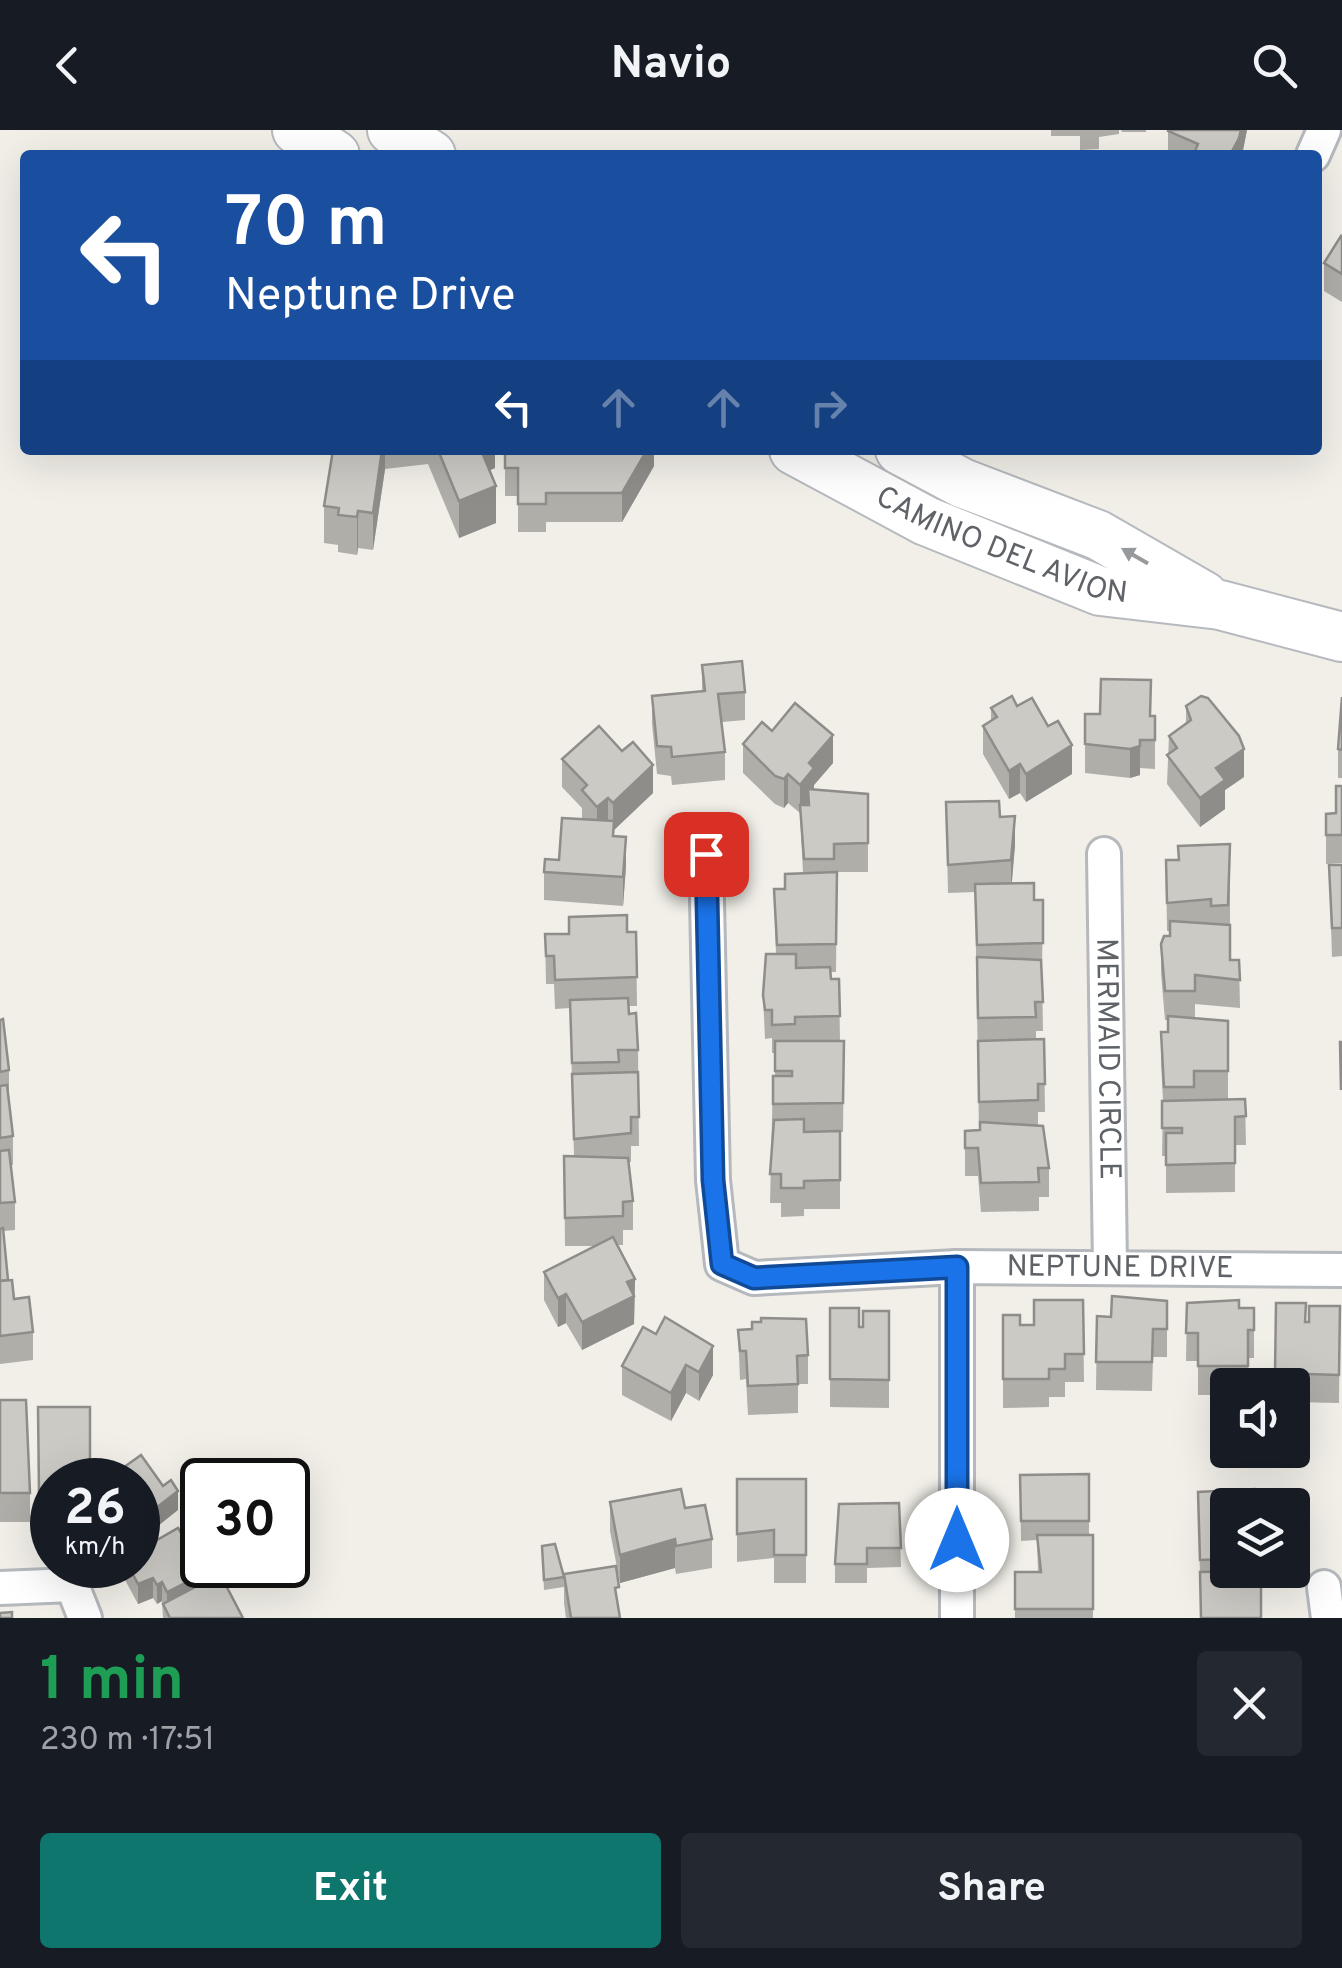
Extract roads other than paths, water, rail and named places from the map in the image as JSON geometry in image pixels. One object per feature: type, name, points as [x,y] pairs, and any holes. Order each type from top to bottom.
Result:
[{"type":"main road","points":[[297,130],[327,150]]},
{"type":"main road","points":[[392,130],[422,150]]},
{"type":"main road","name":"CAMINO DEL AVION","points":[[803,455],[926,521],[1100,591],[1220,605],[1342,637]]},
{"type":"main road","name":"CAMINO DEL AVION","points":[[909,455],[962,483],[1098,535],[1220,605]]},
{"type":"street","name":"NEPTUNE DRIVE","points":[[706,854],[713,1180],[722,1264],[754,1278],[957,1267],[1342,1270]]},
{"type":"street","name":"MERMAID CIRCLE","points":[[1104,854],[1110,1266]]},
{"type":"street","points":[[957,1267],[957,1618]]},
{"type":"street","points":[[0,1588],[72,1585],[85,1618]]}]
